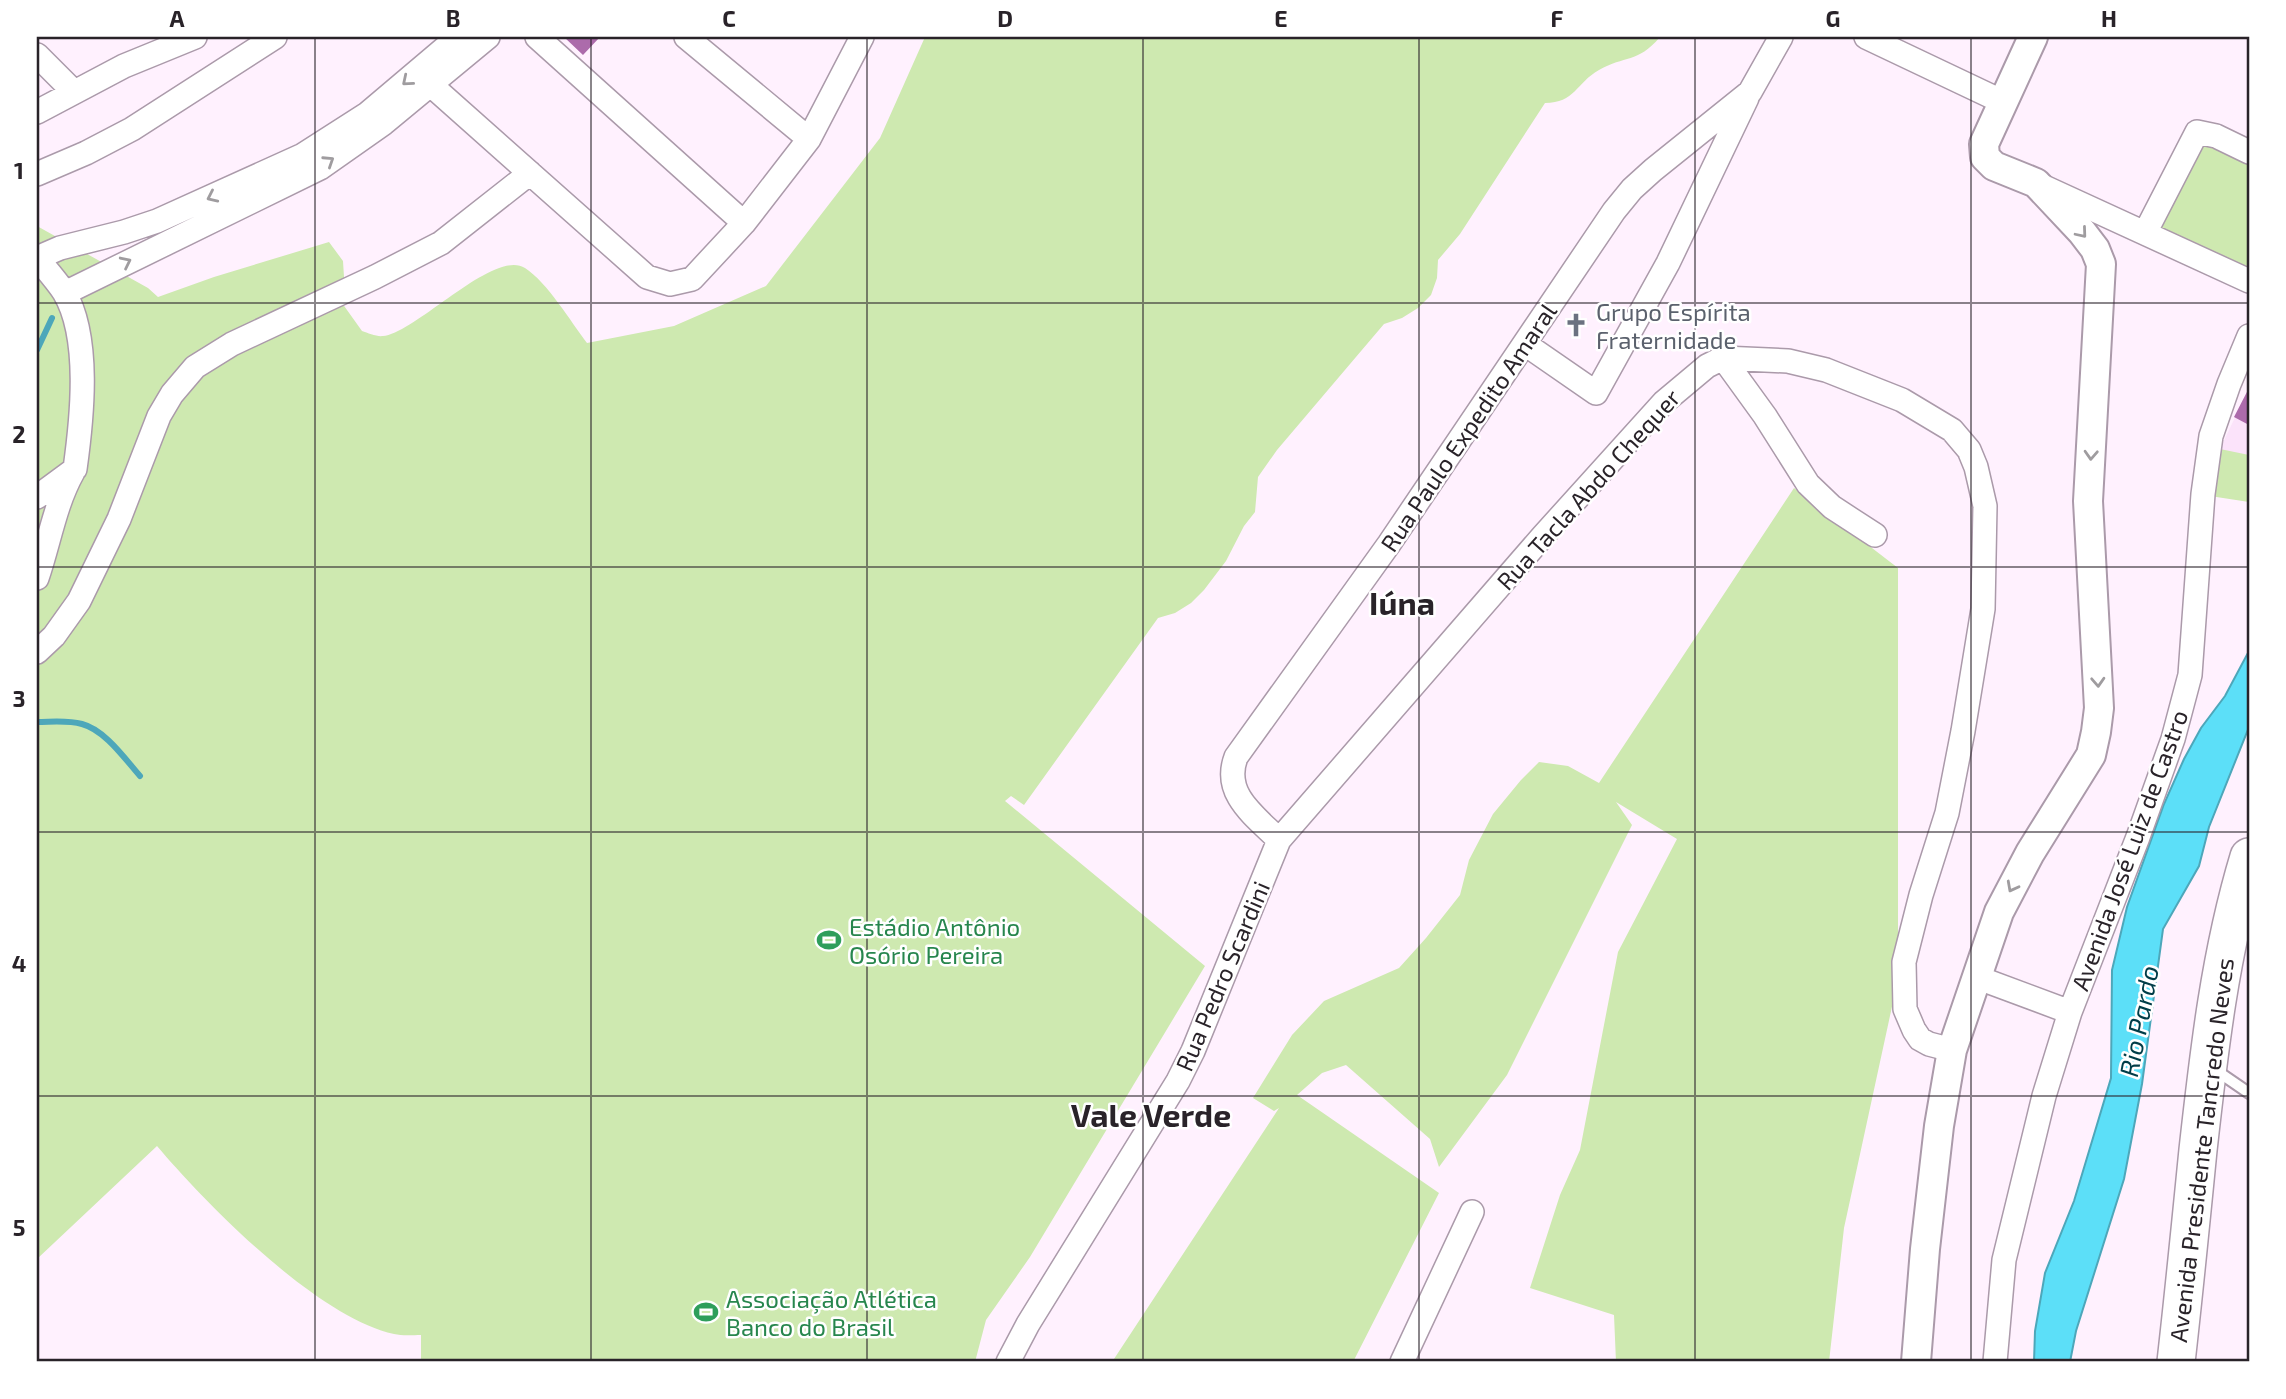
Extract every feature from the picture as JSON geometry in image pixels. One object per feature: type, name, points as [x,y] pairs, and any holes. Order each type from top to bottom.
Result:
[{"type":"main road","name":"Avenida Presidente Tancredo Neves","points":[[2176,1362],[2207,1064],[2231,950],[2234,908],[2249,857]]},
{"type":"street","points":[[37,112],[155,43],[195,37]]},
{"type":"street","points":[[37,174],[132,129],[275,37]]},
{"type":"street","points":[[37,578],[62,492],[75,469],[81,405],[81,354],[78,332],[65,293],[37,258],[66,246],[157,221],[303,155],[367,114],[458,37]]},
{"type":"street","points":[[65,293],[320,168],[432,86],[488,37]]},
{"type":"street","points":[[537,37],[744,223]]},
{"type":"street","points":[[686,37],[809,139]]},
{"type":"street","points":[[432,86],[647,276],[670,284],[692,279],[744,223],[809,139],[861,37]]},
{"type":"street","name":"Rua Paulo Expedito Amaral","points":[[1279,840],[1240,800],[1232,783],[1231,770],[1236,757],[1389,544],[1614,211],[1632,189],[1750,92],[1781,37]]},
{"type":"street","points":[[1866,37],[2003,102]]},
{"type":"street","points":[[2033,37],[1983,151],[1985,157],[1994,166],[2249,281]]},
{"type":"street","points":[[37,55],[74,91]]},
{"type":"street","points":[[1525,344],[1596,393],[1668,263],[1750,92]]},
{"type":"street","points":[[2145,233],[2197,132],[2216,136],[2249,152]]},
{"type":"street","points":[[37,652],[54,636],[79,601],[119,519],[159,416],[172,394],[195,367],[232,344],[441,243],[530,173]]},
{"type":"street","points":[[1916,1362],[1931,1194],[1952,1050],[1999,912],[2030,853],[2091,755],[2099,708],[2088,500],[2101,264],[2095,249],[2082,232],[2036,183]]},
{"type":"street","name":"Avenida José Luiz de Castro","points":[[1995,1362],[2004,1260],[2044,1096],[2070,1012],[2173,739],[2190,675],[2203,494],[2211,436],[2249,336]]},
{"type":"street","points":[[1723,358],[1788,361],[1826,370],[1902,400],[1952,430],[1969,450],[1976,467],[1985,506],[1983,609],[1964,731],[1947,813],[1921,895],[1904,962],[1905,1009],[1914,1030],[1920,1039],[1929,1044],[1952,1050]]},
{"type":"street","points":[[1723,358],[1765,416],[1808,484],[1832,507],[1875,535]]},
{"type":"street","name":"Rua Tacla Abdo Chequer","points":[[1279,840],[1664,401],[1707,366],[1723,358]]},
{"type":"street","points":[[37,497],[75,469]]},
{"type":"street","name":"Rua Pedro Scardini","points":[[1008,1362],[1028,1324],[1188,1061],[1279,840]]},
{"type":"street","points":[[1976,977],[2070,1012]]},
{"type":"street","points":[[1402,1362],[1472,1212]]},
{"type":"lane","points":[[2207,1064],[2249,1093]]},
{"type":"shaded area","points":[[2249,388],[2249,502],[2220,449]]},
{"type":"green space","points":[[925,37],[1660,37],[1652,46],[1637,55],[1608,65],[1591,75],[1563,100],[1545,103],[1460,234],[1438,260],[1437,278],[1431,295],[1418,308],[1402,318],[1384,324],[1277,450],[1258,477],[1255,512],[1244,526],[1226,561],[1204,590],[1191,603],[1175,613],[1158,618],[1024,805],[1011,796],[1005,801],[1205,966],[1030,1257],[986,1320],[975,1362],[421,1362],[421,1335],[394,1334],[364,1324],[299,1283],[234,1227],[157,1146],[37,1259],[37,226],[148,288],[158,297],[329,242],[343,261],[345,293],[342,303],[362,331],[378,336],[397,331],[475,280],[511,265],[525,268],[542,283],[587,343],[674,326],[766,286],[880,138]]},
{"type":"green space","points":[[2199,139],[2249,162],[2249,270],[2159,228]]},
{"type":"green space","points":[[2220,449],[2249,455],[2249,502],[2210,496]]},
{"type":"green space","points":[[1794,488],[1898,568],[1898,979],[1844,1228],[1829,1362],[1616,1362],[1614,1315],[1530,1288],[1560,1195],[1580,1150],[1618,952],[1677,839],[1616,802],[1632,825],[1507,1075],[1439,1167],[1430,1139],[1346,1065],[1322,1073],[1297,1095],[1439,1193],[1353,1362],[1112,1362],[1279,1108],[1274,1111],[1253,1098],[1292,1035],[1324,1001],[1399,968],[1460,895],[1469,860],[1493,814],[1539,762],[1568,766],[1599,783]]},
{"type":"water","name":"Rio Pardo","points":[[2249,651],[2249,727],[2209,827],[2199,866],[2163,929],[2142,1084],[2124,1179],[2076,1331],[2070,1362],[2034,1362],[2035,1331],[2045,1273],[2074,1201],[2111,1078],[2112,970],[2127,907],[2164,804],[2184,759],[2201,728],[2225,696]]},
{"type":"building","points":[[564,37],[600,37],[583,55]]},
{"type":"building","points":[[2249,388],[2249,425],[2234,417]]},
{"type":"waterway","points":[[37,350],[52,318]]},
{"type":"waterway","points":[[37,722],[71,722],[90,727],[114,746],[140,776]]},
{"type":"place","name":"Grupo Espírita Fraternidade","points":[[1576,325]]},
{"type":"place","name":"Estádio Antônio Osório Pereira","points":[[829,940]]},
{"type":"place","name":"Associação Atlética Banco do Brasil","points":[[706,1312]]},
{"type":"district","name":"Iúna","points":[[1402,602]]},
{"type":"district","name":"Vale Verde","points":[[1151,1114]]}]
